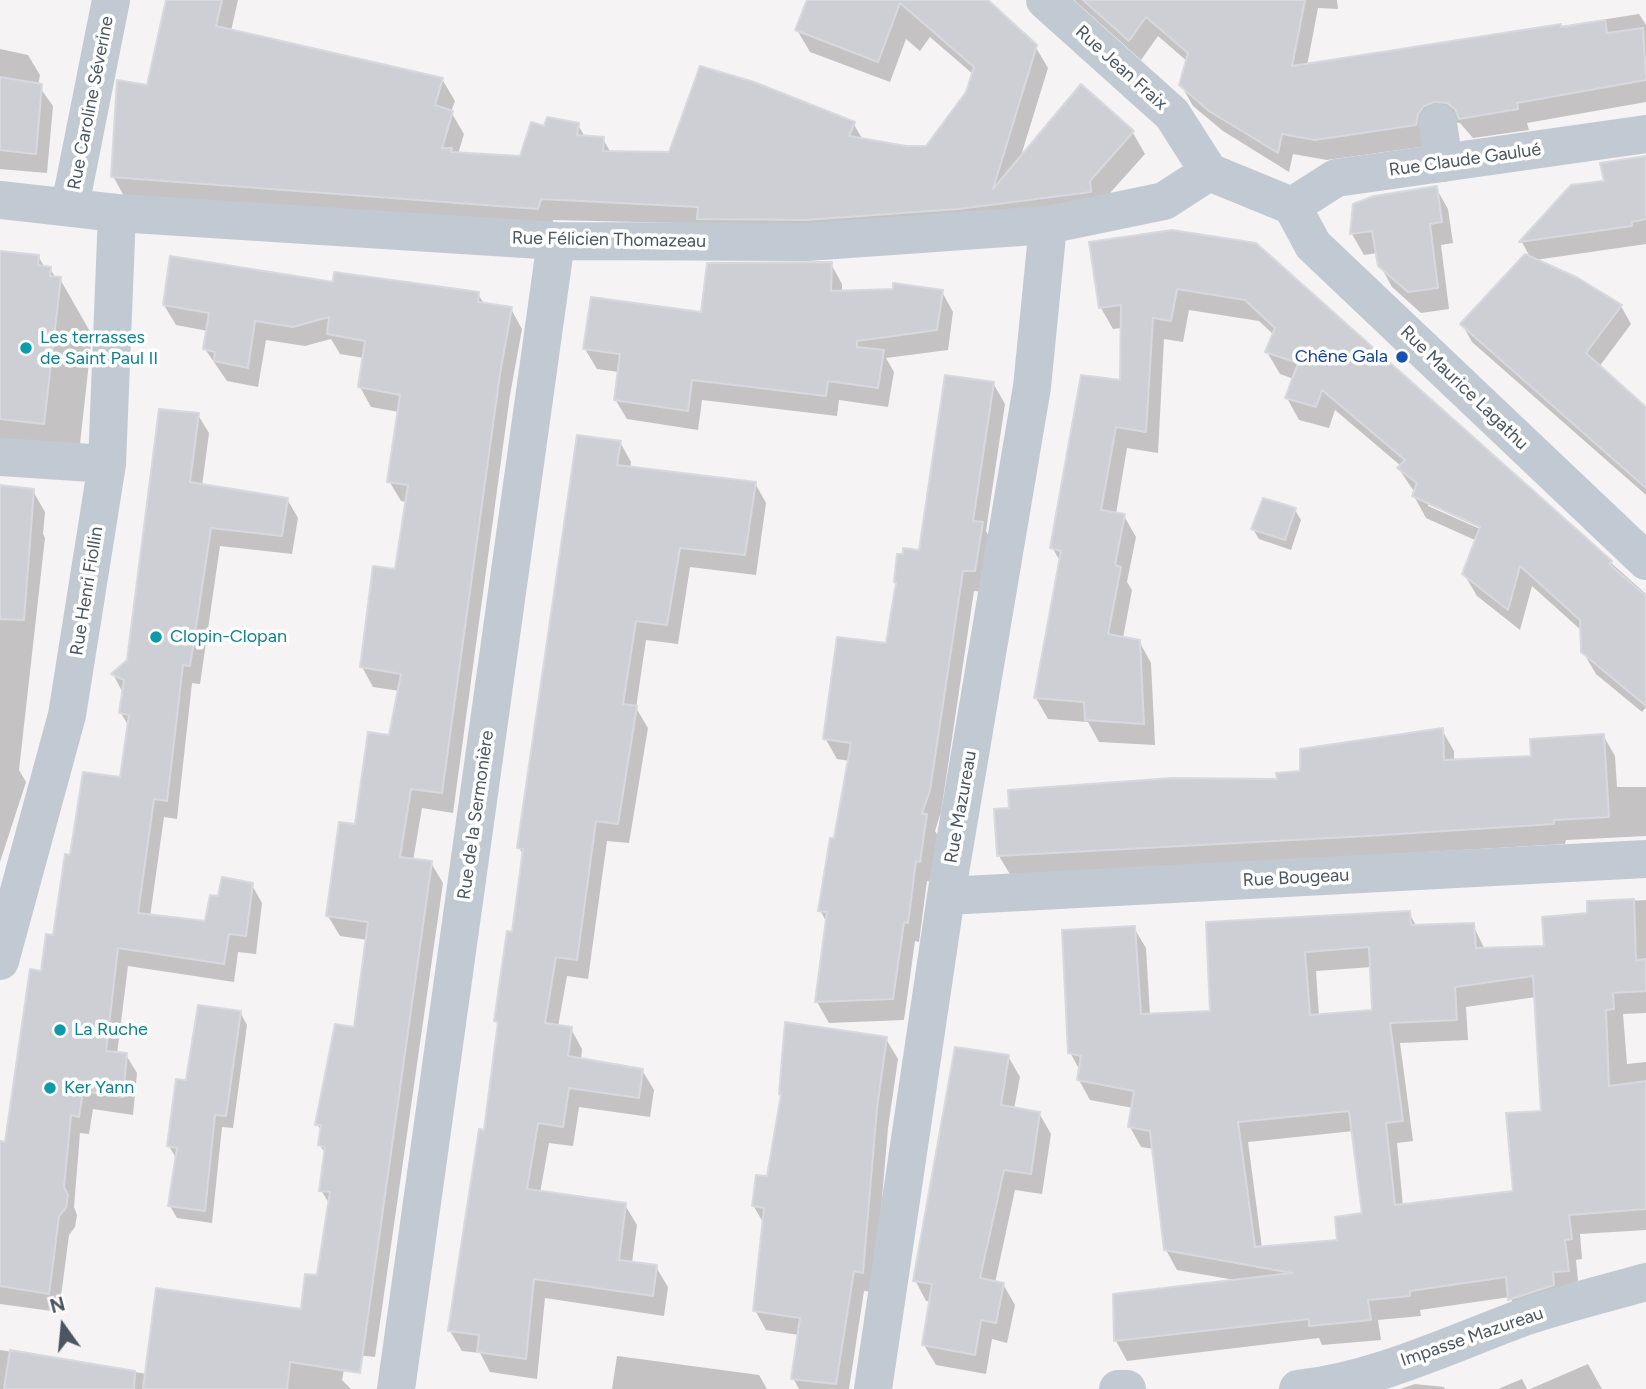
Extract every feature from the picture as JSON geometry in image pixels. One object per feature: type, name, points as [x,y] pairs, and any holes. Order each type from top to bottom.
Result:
[{"type":"street","name":"Rue Caroline Séverine","points":[[70,206],[111,0]]},
{"type":"street","name":"Rue Jean Fraix","points":[[1045,0],[1172,114],[1209,172]]},
{"type":"street","points":[[1438,123],[1444,163]]},
{"type":"street","name":"Rue Claude Gaulué","points":[[1292,206],[1336,178],[1646,134]]},
{"type":"street","name":"Rue Félicien Thomazeau","points":[[0,200],[117,213],[556,241],[807,242],[1048,225],[1164,201],[1209,172]]},
{"type":"street","points":[[1209,172],[1292,206]]},
{"type":"street","name":"Rue Maurice Lagathu","points":[[1292,206],[1313,245],[1646,561]]},
{"type":"street","name":"Rue Henri Fiollin","points":[[0,961],[67,715],[107,464],[117,213]]},
{"type":"street","name":"Rue Mazureau","points":[[873,1389],[946,896],[1032,387],[1048,225]]},
{"type":"street","name":"Rue de la Sermonière","points":[[396,1389],[556,241]]},
{"type":"street","points":[[0,457],[107,464]]},
{"type":"street","name":"Rue Bougeau","points":[[946,896],[1646,859]]},
{"type":"street","name":"Impasse Mazureau","points":[[1298,1389],[1324,1386],[1451,1348],[1528,1316],[1646,1282]]},
{"type":"street","points":[[1118,1389],[1126,1389]]},
{"type":"building","points":[[166,0],[222,0],[216,26],[443,78],[435,105],[453,111],[442,148],[452,148],[451,152],[520,156],[531,122],[544,126],[547,117],[579,123],[577,135],[604,137],[603,151],[669,152],[700,66],[754,82],[855,122],[849,136],[906,146],[926,146],[966,92],[974,67],[900,3],[878,62],[795,30],[807,0],[988,0],[1037,45],[993,189],[1081,84],[1134,131],[1090,181],[1091,192],[958,209],[806,220],[697,219],[698,207],[541,199],[538,209],[111,177],[117,80],[147,85]]},
{"type":"building","points":[[1083,0],[1305,0],[1292,66],[1561,24],[1561,27],[1605,20],[1607,33],[1643,28],[1646,80],[1517,103],[1518,109],[1459,119],[1455,109],[1447,103],[1434,102],[1424,106],[1418,114],[1416,125],[1315,140],[1282,134],[1278,153],[1209,111],[1179,85],[1188,53],[1146,17],[1129,41]]},
{"type":"building","points":[[0,77],[42,84],[36,154],[0,150]]},
{"type":"building","points":[[1646,156],[1646,219],[1632,222],[1632,226],[1519,242],[1571,185],[1604,181],[1600,163]]},
{"type":"building","points":[[1437,186],[1442,222],[1430,224],[1438,288],[1408,292],[1378,266],[1372,231],[1350,234],[1353,204],[1374,196]]},
{"type":"building","points":[[1172,230],[1256,243],[1612,561],[1609,564],[1646,596],[1646,706],[1581,652],[1580,620],[1520,566],[1508,610],[1462,574],[1480,527],[1412,496],[1417,483],[1397,468],[1405,460],[1322,390],[1316,407],[1285,398],[1298,363],[1265,352],[1275,328],[1245,300],[1177,289],[1171,321],[1153,318],[1146,432],[1116,427],[1101,510],[1125,514],[1115,565],[1121,567],[1108,634],[1140,640],[1144,724],[1085,720],[1084,702],[1034,698],[1061,551],[1050,548],[1081,375],[1120,380],[1121,305],[1099,308],[1089,242]]},
{"type":"building","name":"Les terrasses de Saint Paul II","points":[[0,251],[39,255],[38,265],[51,267],[50,276],[61,277],[44,424],[0,419]]},
{"type":"building","points":[[1525,254],[1578,278],[1622,305],[1586,353],[1646,407],[1646,488],[1460,324]]},
{"type":"building","points":[[170,256],[333,282],[334,272],[479,292],[478,302],[512,307],[500,374],[442,793],[411,789],[400,857],[432,861],[360,1373],[290,1362],[287,1389],[143,1389],[156,1288],[301,1309],[305,1274],[317,1275],[330,1192],[319,1191],[325,1147],[318,1145],[321,1125],[315,1125],[335,1024],[354,1027],[368,922],[326,916],[339,822],[355,824],[368,732],[389,735],[401,674],[360,667],[373,566],[395,569],[408,485],[387,482],[400,395],[358,387],[365,341],[327,334],[329,317],[293,327],[255,321],[248,368],[214,361],[215,352],[203,349],[209,313],[163,305]]},
{"type":"building","points":[[832,262],[831,291],[893,289],[893,283],[943,290],[937,330],[857,341],[857,347],[884,350],[878,388],[828,381],[826,396],[692,380],[688,411],[614,400],[620,354],[583,349],[591,297],[701,312],[707,263]]},
{"type":"building","points":[[945,375],[994,382],[973,521],[983,522],[975,571],[963,571],[930,790],[922,814],[927,814],[920,862],[916,861],[908,923],[904,922],[893,999],[815,1002],[827,912],[818,911],[830,838],[834,838],[851,743],[823,739],[837,637],[886,643],[896,583],[897,554],[903,554],[903,548],[919,550]]},
{"type":"building","points":[[159,409],[199,413],[190,482],[288,498],[282,536],[211,528],[190,666],[183,665],[167,801],[154,799],[138,913],[205,921],[210,895],[218,896],[222,877],[253,883],[246,936],[229,934],[224,964],[118,948],[106,1051],[127,1053],[123,1097],[83,1091],[79,1117],[71,1115],[64,1187],[68,1195],[66,1208],[59,1216],[49,1294],[0,1286],[0,1141],[5,1142],[30,969],[41,971],[46,934],[53,935],[65,854],[70,855],[83,772],[120,777],[129,715],[119,713],[124,680],[111,674],[127,660]]},
{"type":"building","points":[[577,435],[621,441],[617,465],[756,482],[745,555],[680,548],[667,625],[636,621],[623,704],[637,706],[618,824],[596,821],[577,960],[556,957],[545,1023],[572,1027],[568,1056],[643,1069],[639,1098],[569,1088],[563,1127],[538,1123],[527,1189],[626,1203],[619,1260],[657,1265],[653,1296],[534,1279],[526,1359],[477,1352],[479,1335],[448,1331],[479,1129],[484,1130],[498,1022],[494,1021],[507,931],[512,932],[523,849],[517,848]]},
{"type":"building","points":[[0,485],[34,489],[24,620],[0,619]]},
{"type":"building","points":[[1263,498],[1296,508],[1285,540],[1251,529]]},
{"type":"building","points":[[1443,728],[1444,760],[1531,756],[1530,739],[1604,734],[1609,817],[1554,820],[1554,824],[1367,836],[997,856],[994,809],[1009,808],[1008,790],[1172,778],[1277,779],[1276,773],[1300,771],[1300,749]]},
{"type":"building","points":[[1634,899],[1636,960],[1646,959],[1646,991],[1613,993],[1614,1009],[1606,1010],[1609,1086],[1646,1081],[1646,1209],[1569,1215],[1572,1239],[1565,1240],[1569,1271],[1553,1272],[1554,1285],[1508,1300],[1506,1277],[1410,1291],[1410,1296],[1368,1300],[1371,1320],[1309,1326],[1309,1319],[1114,1341],[1113,1294],[1292,1273],[1164,1250],[1150,1131],[1128,1127],[1134,1091],[1077,1080],[1081,1056],[1068,1053],[1062,930],[1135,926],[1141,1014],[1210,1011],[1206,922],[1410,911],[1411,925],[1474,923],[1476,948],[1544,946],[1542,917],[1587,913],[1587,901]],"holes":[[[1369,947],[1372,1010],[1310,1015],[1305,952]],[[1533,976],[1541,1111],[1506,1113],[1513,1191],[1395,1205],[1386,1123],[1403,1121],[1390,1023],[1457,1020],[1455,987]],[[1349,1111],[1362,1213],[1335,1217],[1337,1240],[1255,1247],[1238,1122]]]},
{"type":"building","points":[[198,1005],[241,1011],[226,1116],[215,1115],[205,1211],[168,1206],[177,1148],[167,1146],[176,1079],[186,1080]]},
{"type":"building","points":[[785,1022],[887,1037],[877,1108],[863,1273],[854,1271],[836,1384],[791,1379],[800,1318],[753,1311],[764,1208],[752,1206],[756,1175],[767,1176],[781,1095]]},
{"type":"building","points":[[955,1047],[1009,1055],[1001,1105],[1040,1112],[1031,1174],[1004,1170],[980,1278],[1004,1283],[996,1323],[981,1320],[975,1355],[922,1345],[932,1284],[913,1281]]},
{"type":"building","points":[[10,1350],[135,1371],[134,1389],[4,1389]]},
{"type":"place","name":"Les terrasses de Saint Paul II","points":[[26,348]]},
{"type":"place","name":"Chêne Gala","points":[[1402,357]]},
{"type":"place","name":"Clopin-Clopan","points":[[156,637]]},
{"type":"place","name":"La Ruche","points":[[60,1030]]},
{"type":"place","name":"Ker Yann","points":[[50,1088]]}]
